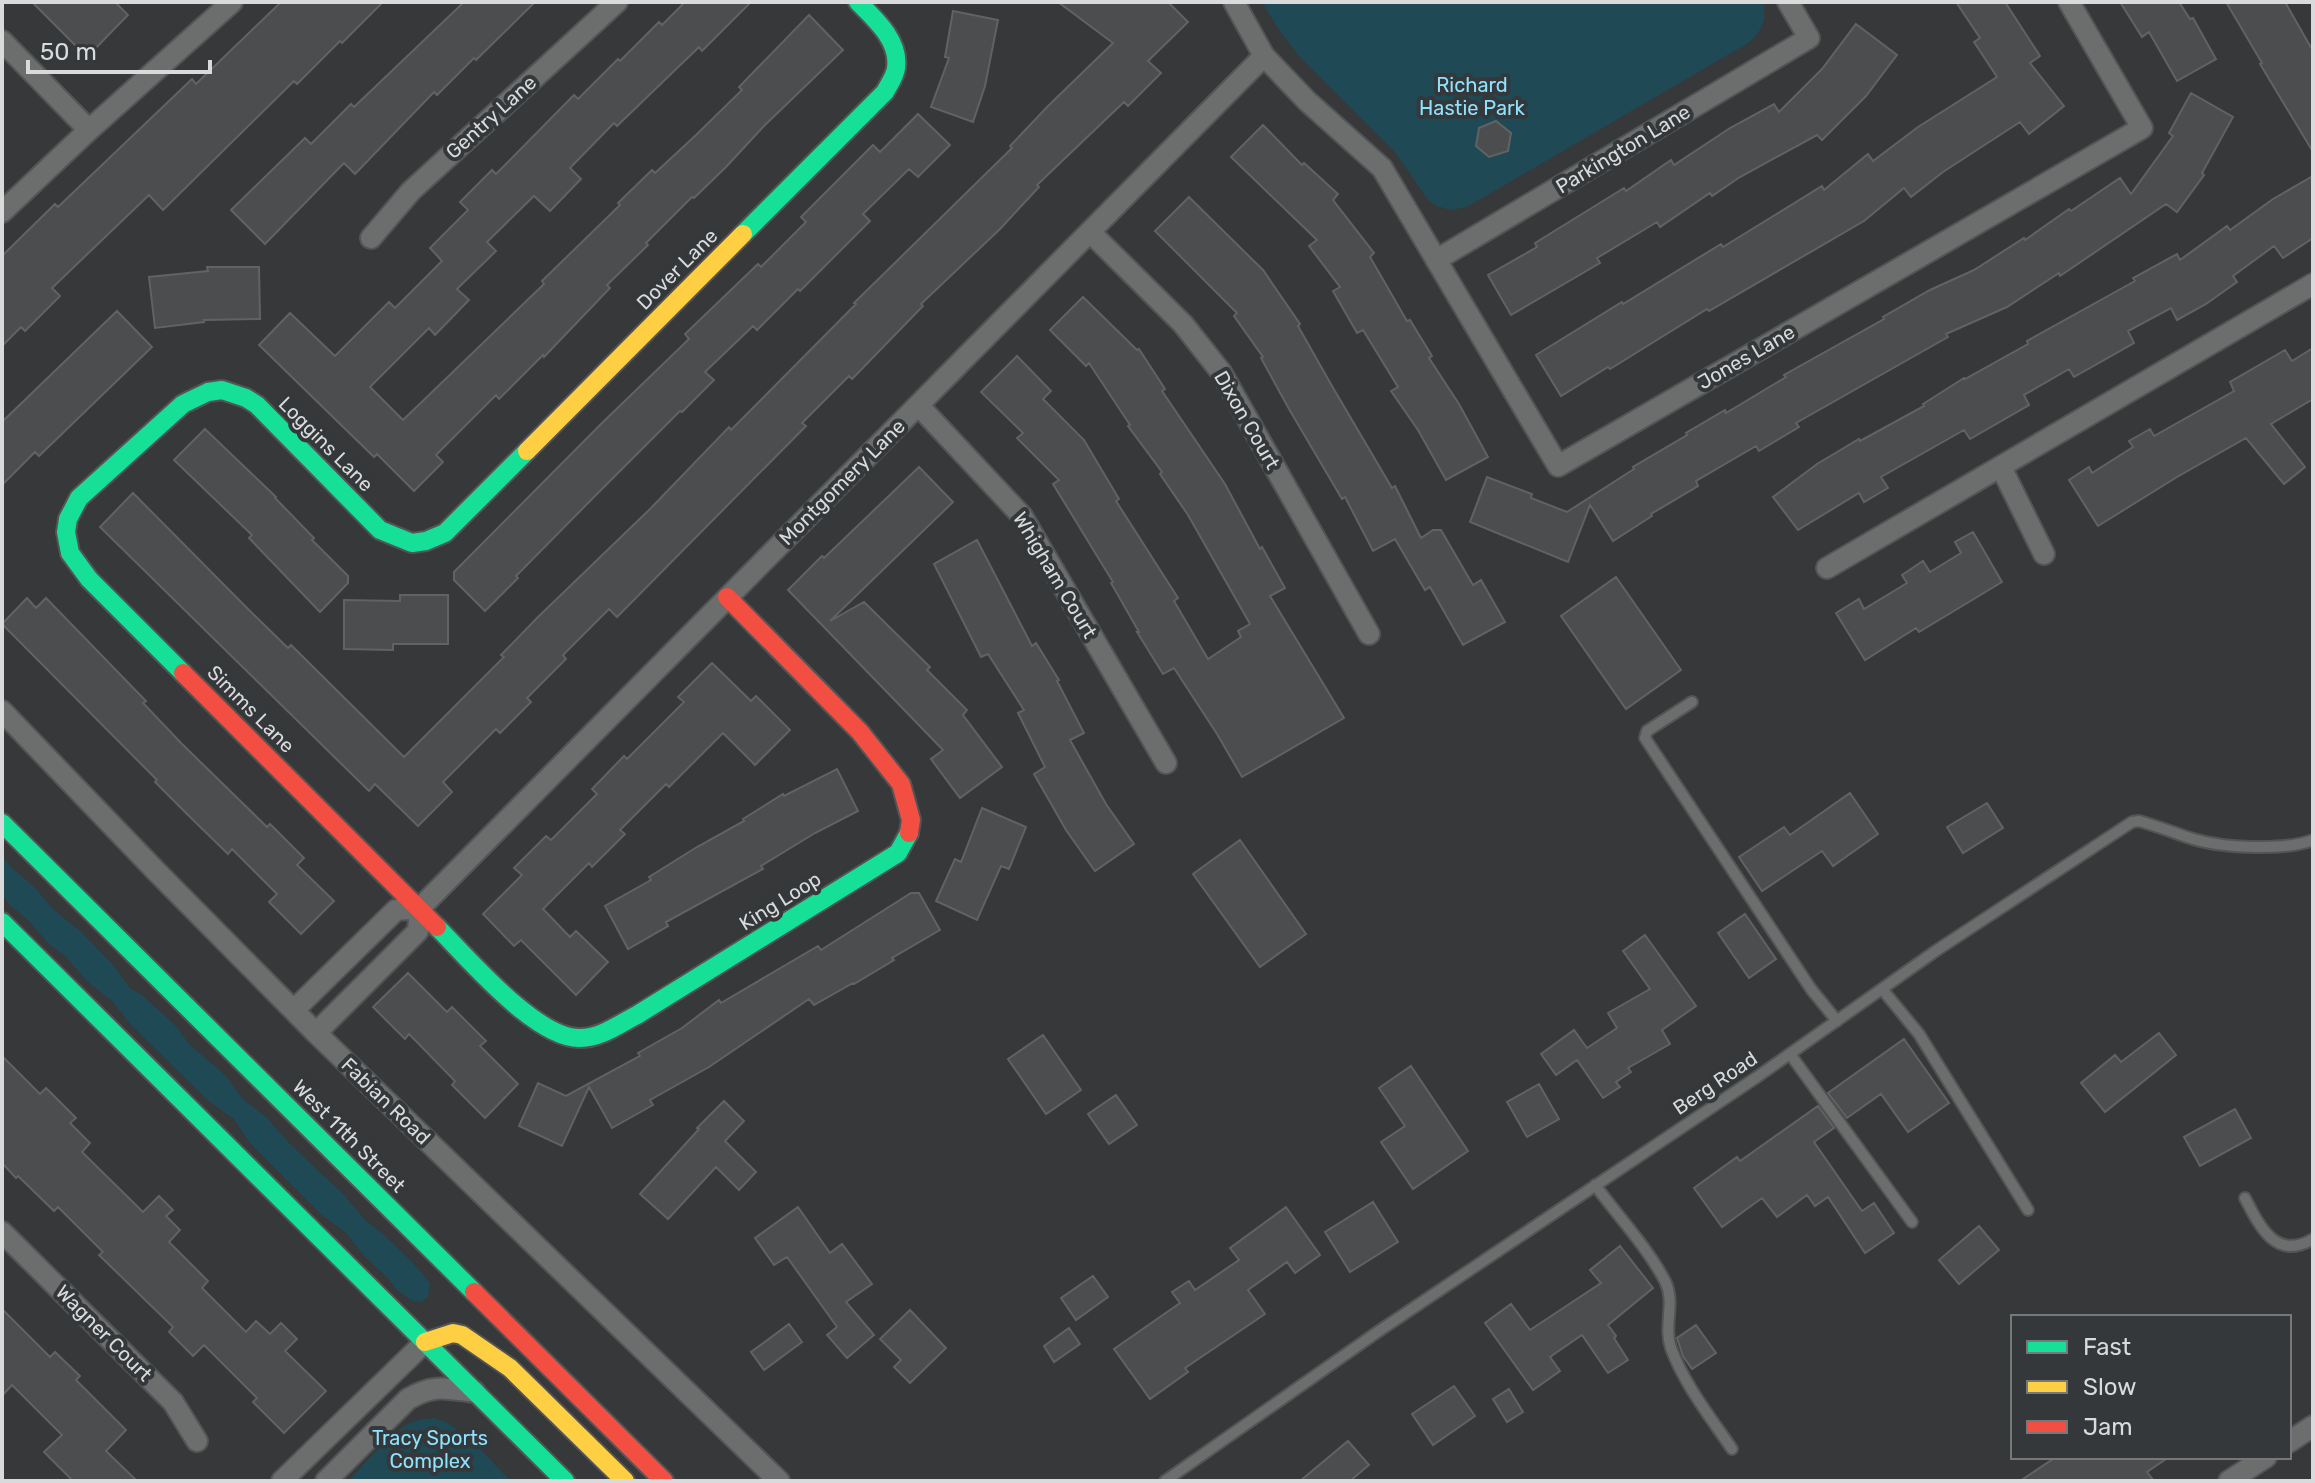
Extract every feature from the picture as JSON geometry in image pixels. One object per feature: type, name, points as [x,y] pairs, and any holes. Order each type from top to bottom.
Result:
[{"type":"street","points":[[2,212],[232,2]]},
{"type":"street","name":"Gentry Lane","points":[[371,238],[411,191],[617,2]]},
{"type":"street","name":"Dover Lane","points":[[419,543],[445,533],[885,92],[896,69],[895,49],[878,23],[858,2]]},
{"type":"street","points":[[1234,2],[1264,56],[1307,101],[1382,168],[1436,260]]},
{"type":"street","name":"Parkington Lane","points":[[1436,260],[1809,38],[1788,2]]},
{"type":"street","name":"Jones Lane","points":[[1436,260],[1558,466],[2142,128],[2069,2]]},
{"type":"street","points":[[2,41],[89,130]]},
{"type":"street","name":"Montgomery Lane","points":[[316,1033],[418,931],[420,908],[1264,56]]},
{"type":"street","name":"Dixon Court","points":[[1090,232],[1183,324],[1221,372],[1369,634]]},
{"type":"street","points":[[1827,568],[2313,284]]},
{"type":"street","name":"Loggins Lane","points":[[66,532],[68,519],[79,498],[102,477],[183,404],[208,392],[222,390],[257,405],[380,530],[405,542],[419,543]]},
{"type":"street","name":"Whigham Court","points":[[919,406],[1022,516],[1166,763]]},
{"type":"street","points":[[2001,467],[2044,554]]},
{"type":"street","name":"Simms Lane","points":[[66,532],[70,553],[89,579],[420,908]]},
{"type":"street","name":"King Loop","points":[[420,908],[501,991],[547,1030],[573,1039],[592,1037],[637,1015],[898,853],[908,838],[911,820],[901,784],[860,732],[727,597]]},
{"type":"street","name":"Fabian Road","points":[[2,711],[316,1033],[779,1481]]},
{"type":"street","name":"West 11th Street","points":[[2,823],[664,1481]]},
{"type":"street","name":"Montgomery Lane","points":[[294,1010],[396,910],[420,908]]},
{"type":"street","points":[[2,922],[565,1481]]},
{"type":"street","name":"Wagner Court","points":[[2,1232],[173,1402],[197,1441]]},
{"type":"street","points":[[282,1481],[425,1342],[453,1333],[462,1335],[510,1368],[625,1481]]},
{"type":"street","points":[[326,1481],[408,1399],[425,1389],[440,1387],[475,1392]]},
{"type":"street","points":[[2291,1441],[2313,1426]]},
{"type":"street","points":[[2229,1481],[2263,1459]]},
{"type":"lane","points":[[1692,702],[1647,731],[1645,738],[1811,989],[1837,1021]]},
{"type":"lane","name":"Berg Road","points":[[1165,1481],[1376,1333],[2132,822],[2149,823],[2196,840],[2256,848],[2299,845],[2313,840]]},
{"type":"lane","points":[[1882,989],[1919,1034],[2028,1210]]},
{"type":"lane","points":[[1790,1054],[1912,1222]]},
{"type":"lane","points":[[1595,1185],[1666,1284],[1671,1304],[1666,1327],[1671,1348],[1699,1402],[1732,1449]]},
{"type":"lane","points":[[2245,1198],[2260,1226],[2279,1245],[2293,1247],[2313,1239]]},
{"type":"green space","name":"Richard Hastie Park","points":[[1262,2],[1763,2],[1764,20],[1760,30],[1748,43],[1467,207],[1450,210],[1428,200],[1395,152],[1299,56]]},
{"type":"green space","points":[[2,856],[114,966],[129,987],[176,1026],[189,1044],[225,1075],[243,1099],[267,1118],[365,1220],[413,1263],[430,1283],[428,1297],[421,1302],[413,1301],[398,1291],[347,1234],[321,1214],[249,1142],[234,1119],[211,1103],[130,1024],[113,1002],[87,981],[10,905],[2,894]]},
{"type":"green space","name":"Tracy Sports Complex","points":[[435,1418],[467,1437],[511,1481],[348,1481],[385,1441],[402,1428],[416,1421]]},
{"type":"building","points":[[32,2],[115,2],[128,15],[87,57]]},
{"type":"building","points":[[281,2],[383,2],[297,84],[294,81],[163,210],[149,195],[52,288],[60,296],[25,331],[21,327],[2,346],[2,256],[192,79],[196,84]]},
{"type":"building","points":[[464,2],[535,2],[437,95],[434,92],[355,174],[344,163],[265,244],[231,210],[305,138],[311,144],[351,104],[354,107]]},
{"type":"building","points":[[685,2],[751,2],[702,51],[699,47],[617,126],[614,123],[570,168],[581,179],[550,211],[534,196],[487,242],[496,251],[457,289],[469,300],[435,335],[429,328],[370,387],[403,420],[544,284],[542,281],[620,205],[618,203],[652,170],[655,173],[742,90],[739,87],[809,15],[843,50],[646,243],[648,245],[607,285],[610,288],[544,357],[499,399],[496,395],[436,455],[443,462],[414,491],[377,454],[374,457],[259,345],[290,313],[335,356],[389,302],[395,308],[442,261],[430,248],[468,210],[460,202],[492,170],[496,174],[574,95],[578,99],[618,59],[620,61],[659,22],[662,25]]},
{"type":"building","points":[[1058,2],[1168,2],[1188,22],[1148,61],[1161,73],[1128,106],[1124,102],[1037,185],[1039,187],[1000,229],[921,304],[923,306],[852,379],[849,376],[802,423],[806,426],[617,617],[609,609],[563,655],[566,659],[527,698],[531,702],[500,733],[496,729],[443,782],[452,792],[418,826],[375,784],[369,791],[100,527],[133,493],[251,612],[288,648],[291,645],[404,757],[504,657],[501,655],[538,617],[651,508],[729,427],[731,430],[1113,43]]},
{"type":"building","points":[[1956,2],[2005,2],[2040,56],[2030,63],[2064,106],[2029,134],[2020,122],[1943,172],[1911,197],[1904,188],[1864,221],[1561,396],[1536,355],[1822,186],[1824,190],[1868,154],[1873,161],[1918,127],[1997,77],[1974,42],[1980,38]]},
{"type":"building","points":[[2120,2],[2179,2],[2190,19],[2193,18],[2216,59],[2177,81],[2149,32],[2142,37]]},
{"type":"building","points":[[2226,2],[2285,2],[2313,51],[2313,152],[2260,64]]},
{"type":"building","points":[[953,11],[998,20],[985,86],[973,122],[931,107],[949,58],[945,57]]},
{"type":"building","points":[[1856,24],[1897,55],[1866,96],[1822,140],[1817,135],[1712,196],[1710,193],[1660,227],[1657,222],[1597,258],[1600,263],[1511,315],[1488,275],[1671,160],[1674,165],[1730,128],[1774,104],[1779,112],[1822,69]]},
{"type":"building","points":[[2191,93],[2233,117],[2202,173],[2204,175],[2177,212],[2166,204],[2060,276],[2059,273],[2007,307],[1946,334],[1948,337],[1796,423],[1799,427],[1759,451],[1756,446],[1696,481],[1698,486],[1613,541],[1590,505],[1568,562],[1470,522],[1487,477],[1532,494],[1531,498],[1567,512],[1686,433],[1725,410],[1726,413],[1786,377],[1784,375],[1930,290],[1974,270],[2120,178],[2131,194],[2173,136],[2169,133]]},
{"type":"building","points":[[918,114],[950,145],[918,177],[909,169],[863,214],[870,221],[800,291],[798,289],[757,330],[753,326],[705,372],[714,380],[595,496],[485,611],[454,580],[454,572],[689,339],[685,334],[758,264],[761,267],[806,222],[801,217],[873,145],[880,152]]},
{"type":"building","points":[[1496,121],[1511,133],[1508,151],[1489,157],[1476,146],[1479,128]]},
{"type":"building","points":[[1263,125],[1302,165],[1304,163],[1338,194],[1333,200],[1374,253],[1370,257],[1407,321],[1410,320],[1432,356],[1429,358],[1488,457],[1446,480],[1418,430],[1391,391],[1398,387],[1363,330],[1357,333],[1333,291],[1340,287],[1309,246],[1317,240],[1231,157]]},
{"type":"building","points":[[2313,176],[2313,238],[2283,258],[2274,246],[2233,276],[2237,282],[2206,304],[2177,320],[2171,308],[2128,331],[2134,343],[2074,377],[2069,369],[2024,395],[2029,405],[1970,439],[1964,430],[1881,477],[1888,488],[1864,502],[1859,493],[1798,530],[1773,497],[1817,464],[1859,439],[1924,406],[1964,378],[2135,281],[2133,278],[2177,254],[2180,260],[2227,226],[2230,230],[2273,199]]},
{"type":"building","points":[[1189,197],[1263,270],[1300,324],[1298,326],[1332,386],[1392,488],[1395,486],[1421,538],[1433,530],[1441,530],[1473,585],[1481,580],[1505,622],[1463,645],[1430,587],[1425,590],[1395,539],[1373,551],[1345,497],[1342,499],[1289,409],[1263,357],[1234,316],[1237,313],[1155,231]]},
{"type":"building","points":[[207,267],[259,267],[260,319],[204,320],[155,328],[149,277],[208,271]]},
{"type":"building","points":[[1083,297],[1139,349],[1165,389],[1162,391],[1225,484],[1285,588],[1270,596],[1344,718],[1242,777],[1174,668],[1163,674],[1137,632],[1113,582],[1053,484],[1059,480],[1017,438],[1023,433],[981,392],[1017,356],[1051,391],[1043,399],[1084,440],[1119,499],[1116,501],[1178,598],[1174,601],[1208,659],[1241,637],[1238,631],[1250,624],[1188,515],[1160,474],[1162,472],[1128,426],[1089,363],[1086,366],[1050,330]]},
{"type":"building","points":[[117,311],[152,347],[39,456],[35,452],[2,485],[2,422]]},
{"type":"building","points":[[2313,348],[2313,399],[2271,424],[2305,467],[2284,484],[2246,438],[2098,526],[2069,480],[2089,467],[2092,473],[2133,447],[2129,441],[2150,429],[2154,436],[2234,391],[2230,382],[2285,350],[2292,361]]},
{"type":"building","points":[[205,429],[276,497],[348,576],[348,583],[320,612],[249,538],[252,535],[174,460]]},
{"type":"building","points":[[919,467],[953,502],[830,621],[864,602],[930,667],[927,670],[967,710],[963,715],[1002,767],[960,798],[931,759],[943,750],[788,590]]},
{"type":"building","points":[[1973,532],[2002,582],[1919,632],[1916,628],[1865,660],[1836,613],[1859,599],[1864,609],[1907,583],[1902,575],[1923,561],[1930,572],[1961,553],[1955,542]]},
{"type":"building","points":[[977,540],[1032,646],[1036,643],[1059,680],[1084,733],[1070,740],[1106,804],[1134,844],[1095,871],[1066,830],[1034,774],[1045,767],[1018,713],[1024,710],[988,654],[981,657],[934,564]]},
{"type":"building","points":[[1616,577],[1681,670],[1626,709],[1561,616]]},
{"type":"building","points":[[400,595],[448,595],[448,644],[393,644],[393,650],[344,649],[344,600],[400,601]]},
{"type":"building","points":[[27,598],[36,608],[46,598],[146,701],[143,703],[181,743],[267,827],[270,824],[304,858],[297,865],[334,901],[301,934],[269,902],[277,894],[232,849],[228,854],[189,816],[2,624]]},
{"type":"building","points":[[712,663],[751,701],[756,696],[790,730],[755,765],[723,733],[620,830],[625,834],[592,867],[589,863],[543,909],[570,937],[576,931],[608,962],[576,995],[521,940],[514,946],[483,914],[522,875],[514,868],[546,836],[551,840],[597,794],[592,789],[684,702],[678,697]]},
{"type":"building","points":[[837,769],[858,811],[815,833],[761,866],[763,869],[666,922],[668,926],[628,949],[605,906],[651,880],[649,877],[744,821],[783,794]]},
{"type":"building","points":[[1850,793],[1878,834],[1833,866],[1822,851],[1762,891],[1739,857],[1784,827],[1790,835]]},
{"type":"building","points":[[1987,803],[2003,828],[1963,853],[1947,827]]},
{"type":"building","points":[[982,808],[1026,827],[1009,869],[1001,866],[977,920],[936,901],[955,859],[961,862]]},
{"type":"building","points":[[1240,840],[1306,934],[1260,967],[1193,874]]},
{"type":"building","points":[[911,893],[919,893],[940,930],[854,984],[814,1005],[809,999],[709,1067],[650,1100],[653,1105],[612,1128],[589,1087],[562,1146],[519,1126],[538,1083],[566,1096],[640,1056],[638,1053],[682,1028],[719,1000],[721,1003],[818,946],[821,950]]},
{"type":"building","points":[[1745,914],[1776,959],[1749,978],[1718,933]]},
{"type":"building","points":[[1645,935],[1696,1006],[1662,1030],[1670,1044],[1628,1068],[1631,1072],[1616,1082],[1620,1087],[1603,1098],[1577,1060],[1556,1075],[1541,1054],[1574,1030],[1587,1048],[1617,1028],[1608,1013],[1650,989],[1623,951]]},
{"type":"building","points":[[408,973],[447,1012],[452,1007],[486,1041],[480,1046],[518,1084],[485,1118],[452,1085],[455,1081],[409,1034],[405,1039],[373,1007]]},
{"type":"building","points":[[2159,1033],[2176,1055],[2105,1112],[2081,1083],[2115,1055],[2121,1062]]},
{"type":"building","points":[[1043,1035],[1081,1090],[1046,1114],[1008,1059]]},
{"type":"building","points":[[1904,1039],[1949,1103],[1908,1132],[1881,1094],[1847,1118],[1828,1093]]},
{"type":"building","points":[[2,1056],[40,1094],[46,1088],[76,1118],[70,1123],[90,1143],[82,1152],[143,1212],[159,1196],[173,1210],[166,1216],[180,1230],[169,1242],[208,1281],[202,1288],[246,1332],[256,1321],[270,1334],[281,1323],[297,1339],[285,1351],[326,1391],[284,1433],[253,1402],[257,1398],[204,1345],[193,1356],[169,1332],[173,1327],[99,1255],[103,1252],[58,1207],[54,1211],[2,1163]]},
{"type":"building","points":[[1411,1066],[1468,1151],[1413,1189],[1381,1142],[1405,1126],[1379,1088]]},
{"type":"building","points":[[1539,1084],[1559,1119],[1527,1137],[1507,1102]]},
{"type":"building","points":[[1116,1095],[1137,1125],[1109,1144],[1088,1114]]},
{"type":"building","points":[[724,1101],[744,1121],[725,1141],[756,1172],[739,1190],[716,1167],[668,1219],[640,1194]]},
{"type":"building","points":[[1818,1106],[1834,1128],[1814,1142],[1862,1211],[1874,1203],[1894,1233],[1865,1253],[1828,1197],[1815,1206],[1807,1195],[1777,1217],[1762,1198],[1722,1227],[1694,1188],[1737,1157],[1740,1161]]},
{"type":"building","points":[[2235,1109],[2251,1138],[2200,1166],[2184,1137]]},
{"type":"building","points":[[1373,1202],[1398,1242],[1350,1272],[1325,1232]]},
{"type":"building","points":[[798,1207],[830,1253],[842,1244],[872,1284],[846,1302],[874,1335],[847,1358],[827,1335],[837,1327],[787,1257],[774,1265],[755,1238]]},
{"type":"building","points":[[1286,1207],[1320,1255],[1295,1273],[1287,1262],[1248,1290],[1265,1314],[1185,1368],[1188,1372],[1150,1399],[1114,1349],[1180,1303],[1172,1292],[1189,1281],[1195,1290],[1239,1260],[1230,1248]]},
{"type":"building","points":[[1979,1226],[1999,1250],[1959,1284],[1939,1260]]},
{"type":"building","points":[[1620,1246],[1653,1288],[1608,1325],[1628,1360],[1608,1373],[1582,1335],[1550,1357],[1560,1371],[1533,1390],[1485,1323],[1511,1304],[1530,1330],[1601,1283],[1590,1270]]},
{"type":"building","points":[[1093,1276],[1108,1297],[1076,1320],[1061,1298]]},
{"type":"building","points":[[2,1309],[50,1357],[55,1352],[80,1376],[76,1380],[126,1430],[106,1451],[137,1481],[73,1481],[44,1452],[62,1435],[12,1385],[2,1396]]},
{"type":"building","points":[[910,1310],[946,1348],[910,1383],[894,1367],[901,1360],[880,1339]]},
{"type":"building","points":[[789,1324],[802,1342],[764,1370],[751,1352]]},
{"type":"building","points":[[1696,1325],[1716,1353],[1692,1369],[1683,1356],[1677,1338]]},
{"type":"building","points":[[1069,1328],[1080,1344],[1054,1362],[1044,1346]]},
{"type":"building","points":[[1454,1386],[1475,1416],[1433,1445],[1412,1414]]},
{"type":"building","points":[[1509,1389],[1523,1412],[1507,1422],[1493,1399]]},
{"type":"building","points":[[1348,1441],[1369,1465],[1350,1481],[1300,1481]]},
{"type":"building","points":[[2053,1459],[2166,1459],[2147,1472],[2154,1481],[2020,1481]]},
{"type":"traffic: fast","points":[[743,234],[885,92],[893,77],[896,58],[890,40],[879,23],[858,2]]},
{"type":"traffic: fast","points":[[183,673],[89,579],[70,553],[66,532],[68,519],[79,498],[183,404],[208,392],[222,390],[246,398],[257,405],[380,530],[412,543],[445,533],[527,451]]},
{"type":"traffic: fast","points":[[2,823],[474,1292]]},
{"type":"traffic: fast","points":[[437,927],[484,976],[543,1025],[562,1035],[580,1038],[595,1036],[637,1015],[898,853],[909,833]]},
{"type":"traffic: fast","points":[[2,922],[565,1481]]},
{"type":"traffic: slow","points":[[527,451],[743,234]]},
{"type":"traffic: slow","points":[[425,1342],[453,1333],[462,1335],[510,1368],[625,1481]]},
{"type":"traffic: jam","points":[[727,597],[860,732],[901,784],[911,820],[909,833]]},
{"type":"traffic: jam","points":[[183,673],[437,927]]},
{"type":"traffic: jam","points":[[474,1292],[664,1481]]}]
